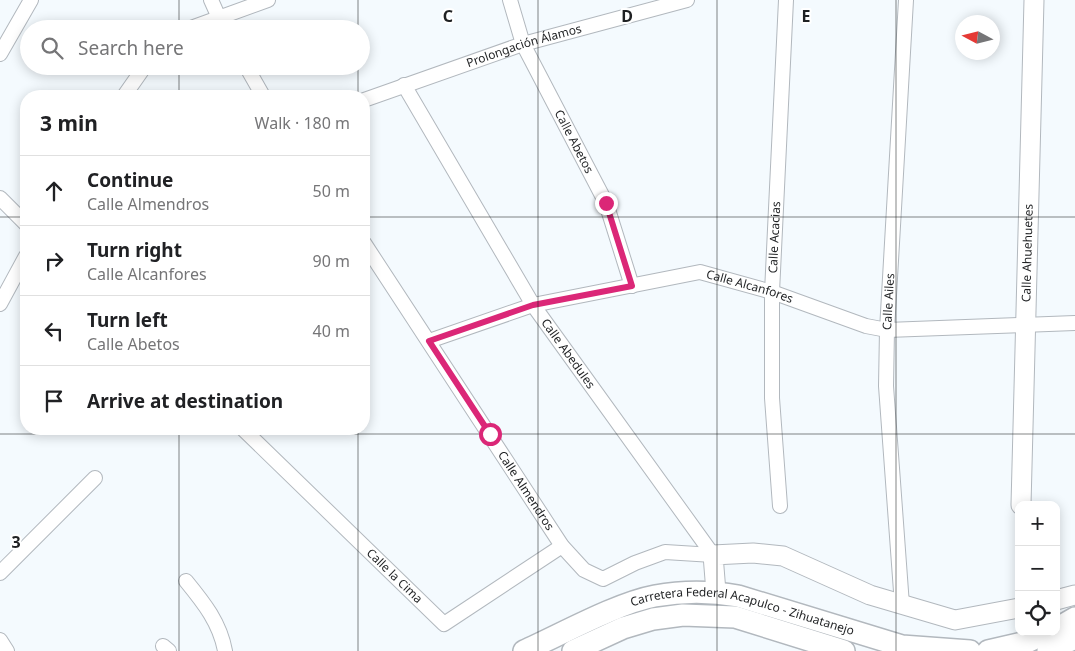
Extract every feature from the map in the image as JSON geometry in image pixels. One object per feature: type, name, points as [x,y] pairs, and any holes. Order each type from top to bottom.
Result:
[{"type":"main road","name":"Calle Ahuehuetes","points":[[1021,501],[1034,0]]},
{"type":"main road","points":[[716,592],[713,555],[753,553],[783,556],[837,582],[902,605],[955,620],[1015,609]]},
{"type":"main road","name":"Carretera Federal Acapulco - Zihuatanejo","points":[[524,651],[614,610],[652,597],[685,592],[716,592],[738,596],[902,646],[970,651]]},
{"type":"main road","points":[[1060,599],[1075,595]]},
{"type":"main road","name":"Carretera Federal Acapulco - Zihuatanejo","points":[[573,651],[623,628],[654,619],[682,615],[735,617],[844,651]]},
{"type":"main road","points":[[1060,626],[1075,618]]},
{"type":"main road","points":[[988,651],[1027,642],[1040,636]]},
{"type":"main road","points":[[1048,651],[1075,638]]},
{"type":"street","points":[[0,54],[31,0]]},
{"type":"street","points":[[211,0],[220,20]]},
{"type":"street","points":[[227,20],[268,0]]},
{"type":"street","name":"Calle Abetos","points":[[510,0],[523,44],[606,203],[632,286]]},
{"type":"street","name":"Prolongación Álamos","points":[[370,98],[523,44],[687,0]]},
{"type":"street","name":"Calle Acacias","points":[[780,506],[772,398],[772,292],[786,0]]},
{"type":"street","name":"Calle Ailes","points":[[902,605],[886,386],[887,330],[906,0]]},
{"type":"street","points":[[128,90],[139,75]]},
{"type":"street","points":[[251,75],[260,90]]},
{"type":"street","name":"Calle Abedules","points":[[404,85],[533,305],[713,555]]},
{"type":"street","points":[[0,198],[20,218]]},
{"type":"street","name":"Calle Almendros","points":[[370,252],[562,546],[584,570],[604,580],[635,563],[665,552],[713,555]]},
{"type":"street","points":[[0,304],[20,267]]},
{"type":"street","name":"Calle Alcanfores","points":[[429,341],[533,305],[700,272],[772,292],[866,326],[887,330],[1075,323]]},
{"type":"street","name":"Calle la Cima","points":[[249,435],[444,624],[562,546]]},
{"type":"street","points":[[0,573],[95,478]]},
{"type":"street","points":[[186,581],[206,606],[222,633],[225,651]]},
{"type":"street","points":[[0,640],[7,651]]},
{"type":"route","points":[[490,434],[429,341],[533,305],[632,286],[606,203]]}]
